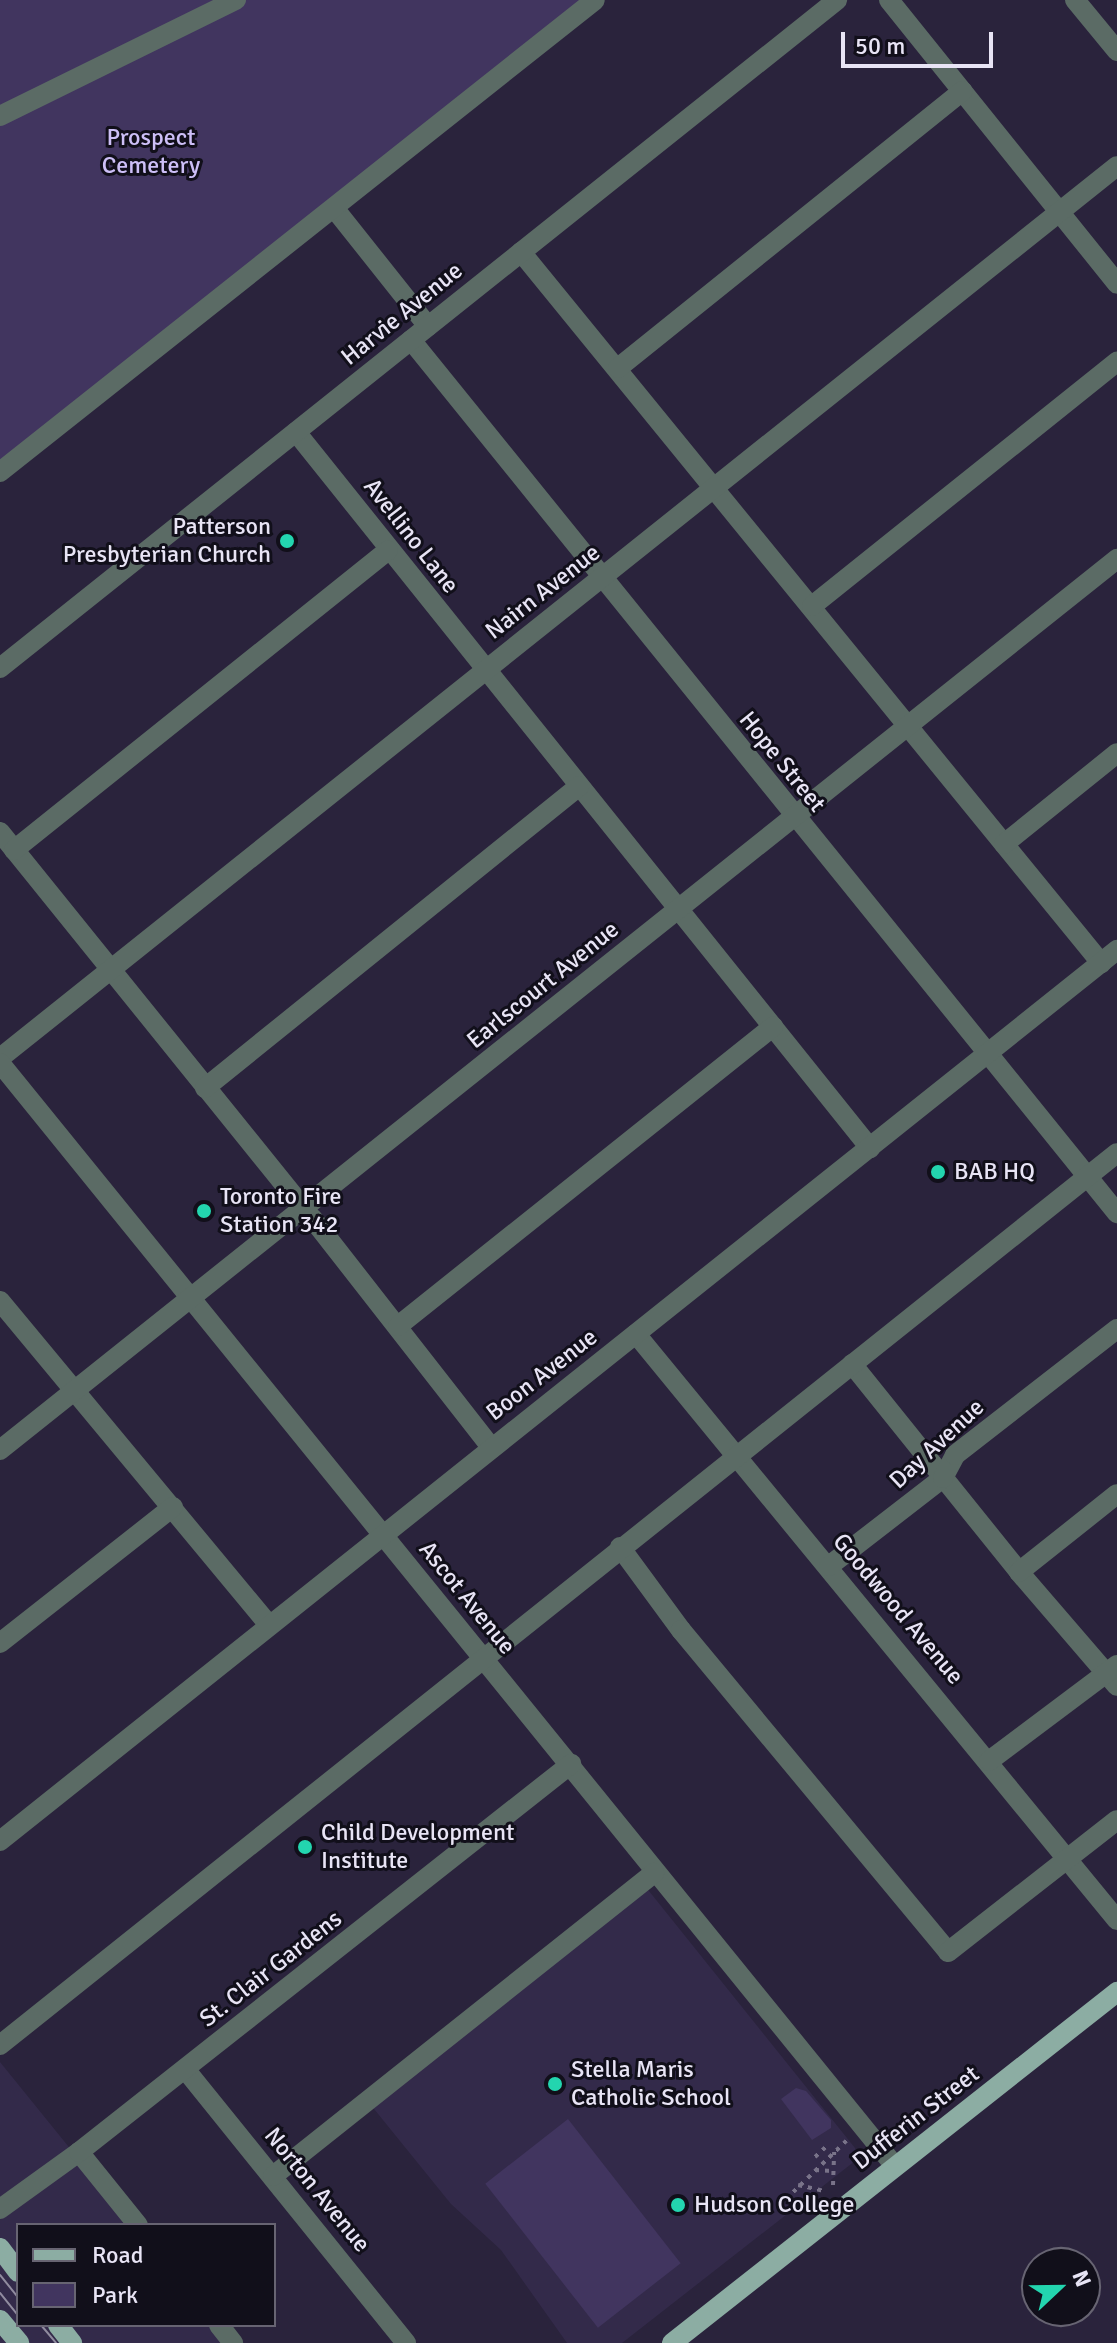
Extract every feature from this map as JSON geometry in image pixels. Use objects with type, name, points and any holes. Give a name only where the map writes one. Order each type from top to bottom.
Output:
[{"type":"main road","name":"Dufferin Street","points":[[672,2343],[1117,1992]]},
{"type":"main road","points":[[0,2248],[16,2269]]},
{"type":"main road","points":[[0,2320],[19,2343]]},
{"type":"main road","points":[[60,2327],[72,2343]]},
{"type":"street","points":[[0,116],[236,0]]},
{"type":"street","points":[[0,472],[595,0]]},
{"type":"street","name":"Harvie Avenue","points":[[0,668],[837,0]]},
{"type":"street","points":[[889,0],[1117,284]]},
{"type":"street","points":[[1075,0],[1117,51]]},
{"type":"street","points":[[618,368],[963,91]]},
{"type":"street","name":"Nairn Avenue","points":[[0,1060],[1117,166]]},
{"type":"street","points":[[334,208],[428,326]]},
{"type":"street","points":[[521,252],[1004,844],[1109,957]]},
{"type":"street","name":"Hope Street","points":[[411,340],[792,815],[1117,1213]]},
{"type":"street","points":[[812,606],[1117,362]]},
{"type":"street","name":"Avellino Lane","points":[[296,432],[870,1148]]},
{"type":"street","points":[[14,850],[388,550]]},
{"type":"street","name":"Earlscourt Avenue","points":[[0,1450],[792,815],[1117,559]]},
{"type":"street","points":[[1004,844],[1117,753]]},
{"type":"street","points":[[205,1088],[579,786]]},
{"type":"street","points":[[0,832],[398,1326],[492,1448]]},
{"type":"street","name":"Boon Avenue","points":[[0,1841],[1109,957]]},
{"type":"street","points":[[398,1326],[773,1027]]},
{"type":"street","name":"Ascot Avenue","points":[[0,1060],[571,1764],[654,1873],[894,2165]]},
{"type":"street","points":[[0,2045],[1117,1153]]},
{"type":"street","points":[[0,1301],[269,1625]]},
{"type":"street","name":"Day Avenue","points":[[829,1566],[943,1478],[955,1455],[1117,1329]]},
{"type":"street","name":"Goodwood Avenue","points":[[636,1334],[1117,1920]]},
{"type":"street","points":[[852,1364],[1019,1572],[1114,1674],[989,1761]]},
{"type":"street","points":[[1019,1572],[1117,1494]]},
{"type":"street","points":[[0,1643],[173,1507]]},
{"type":"street","points":[[620,1547],[691,1642],[948,1952],[1117,1820]]},
{"type":"street","name":"St. Clair Gardens","points":[[0,2209],[79,2152],[571,1764]]},
{"type":"street","points":[[273,2176],[654,1873]]},
{"type":"street","name":"Norton Avenue","points":[[185,2069],[406,2343]]},
{"type":"street","points":[[79,2152],[136,2223]]},
{"type":"street","points":[[221,2327],[233,2343]]},
{"type":"path","points":[[786,2199],[853,2134]]},
{"type":"path","points":[[815,2157],[828,2145]]},
{"type":"path","points":[[833,2185],[834,2152]]},
{"type":"path","points":[[815,2170],[833,2171]]},
{"type":"path","points":[[798,2185],[825,2191]]},
{"type":"shaded area","points":[[645,1886],[855,2148],[857,2155],[855,2161],[622,2343],[567,2343],[501,2250],[451,2204],[370,2104]]},
{"type":"shaded area","points":[[0,2062],[130,2223],[16,2223],[16,2327],[214,2327],[227,2343],[0,2343]]},
{"type":"green space","name":"Prospect Cemetery","points":[[0,0],[583,0],[0,464]]},
{"type":"green space","points":[[796,2088],[806,2091],[831,2120],[831,2128],[812,2140],[781,2099]]},
{"type":"green space","points":[[568,2119],[681,2263],[598,2328],[485,2184]]},
{"type":"tram line","points":[[0,2275],[16,2295]]},
{"type":"tram line","points":[[0,2293],[16,2313]]},
{"type":"tram line","points":[[43,2327],[56,2343]]},
{"type":"place","name":"Patterson Presbyterian Church","points":[[287,541]]},
{"type":"place","name":"BAB HQ","points":[[938,1172]]},
{"type":"place","name":"Toronto Fire Station 342","points":[[204,1211]]},
{"type":"place","name":"Child Development Institute","points":[[305,1847]]},
{"type":"place","name":"Stella Maris Catholic School","points":[[555,2084]]},
{"type":"place","name":"Hudson College","points":[[678,2205]]}]
